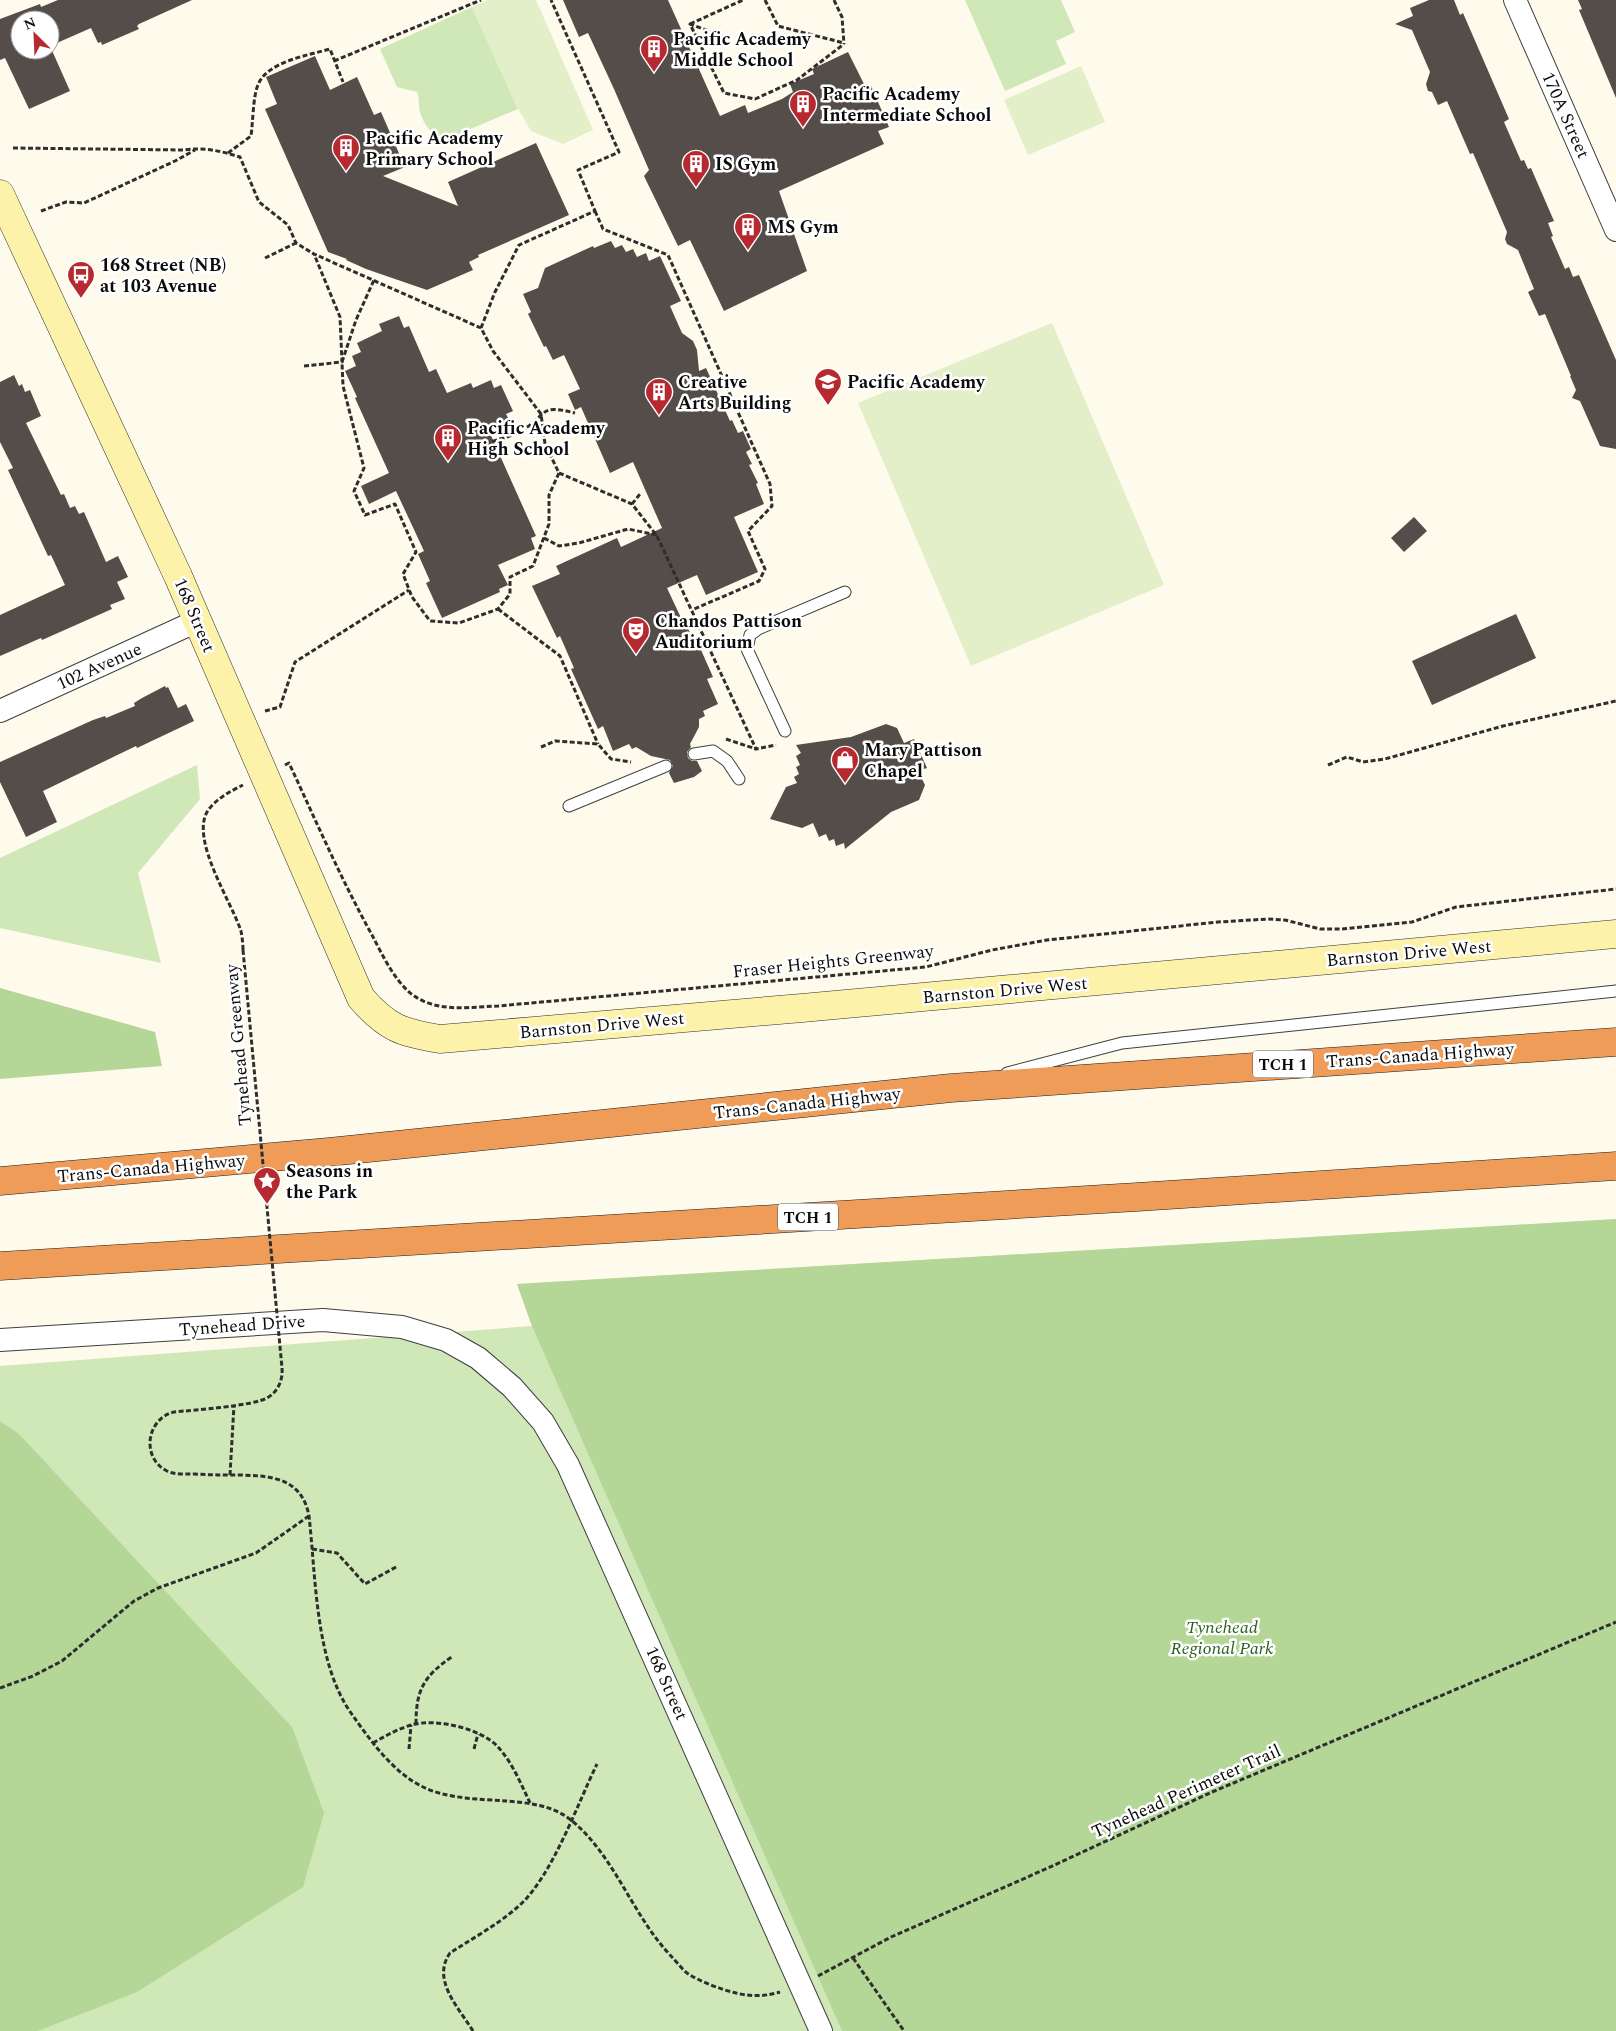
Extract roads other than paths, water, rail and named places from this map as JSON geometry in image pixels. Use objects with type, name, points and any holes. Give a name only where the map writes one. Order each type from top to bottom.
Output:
[{"type":"highway","name":"Trans-Canada Highway","points":[[0,1181],[329,1152],[951,1088],[1616,1042]]},
{"type":"highway","name":"TCH 1","points":[[0,1266],[1616,1166]]},
{"type":"street","name":"170A Street","points":[[1515,0],[1616,230]]},
{"type":"street","name":"168 Street","points":[[0,194],[6,224],[197,621],[361,998],[376,1015],[396,1029]]},
{"type":"street","name":"102 Avenue","points":[[0,711],[197,621]]},
{"type":"street","name":"Barnston Drive West","points":[[396,1029],[414,1035],[440,1039],[1616,934]]},
{"type":"street","name":"Tynehead Drive","points":[[0,1340],[324,1320],[402,1327],[446,1340],[478,1358]]},
{"type":"street","name":"168 Street","points":[[478,1358],[512,1387],[543,1422],[568,1465],[821,2031]]},
{"type":"lane","points":[[785,731],[747,649],[750,635],[758,629],[845,592]]},
{"type":"lane","points":[[694,754],[712,751],[727,762],[739,779]]},
{"type":"lane","points":[[569,806],[666,766]]},
{"type":"lane","points":[[951,1088],[1122,1043],[1616,991]]},
{"type":"place","name":"Pacific Academy Middle School","points":[[654,73]]},
{"type":"place","name":"Pacific Academy Intermediate School","points":[[803,128]]},
{"type":"place","name":"Pacific Academy Primary School","points":[[346,172]]},
{"type":"place","name":"IS Gym","points":[[696,188]]},
{"type":"place","name":"MS Gym","points":[[748,251]]},
{"type":"place","name":"168 Street (NB) at 103 Avenue","points":[[81,299]]},
{"type":"place","name":"Pacific Academy","points":[[828,406]]},
{"type":"place","name":"Creative Arts Building","points":[[659,416]]},
{"type":"place","name":"Pacific Academy High School","points":[[448,462]]},
{"type":"place","name":"Chandos Pattison Auditorium","points":[[636,655]]},
{"type":"place","name":"Mary Pattison Chapel","points":[[845,784]]},
{"type":"place","name":"Seasons in the Park","points":[[267,1205]]},
{"type":"park label","name":"Tynehead Regional Park","points":[[1222,1637]]}]
